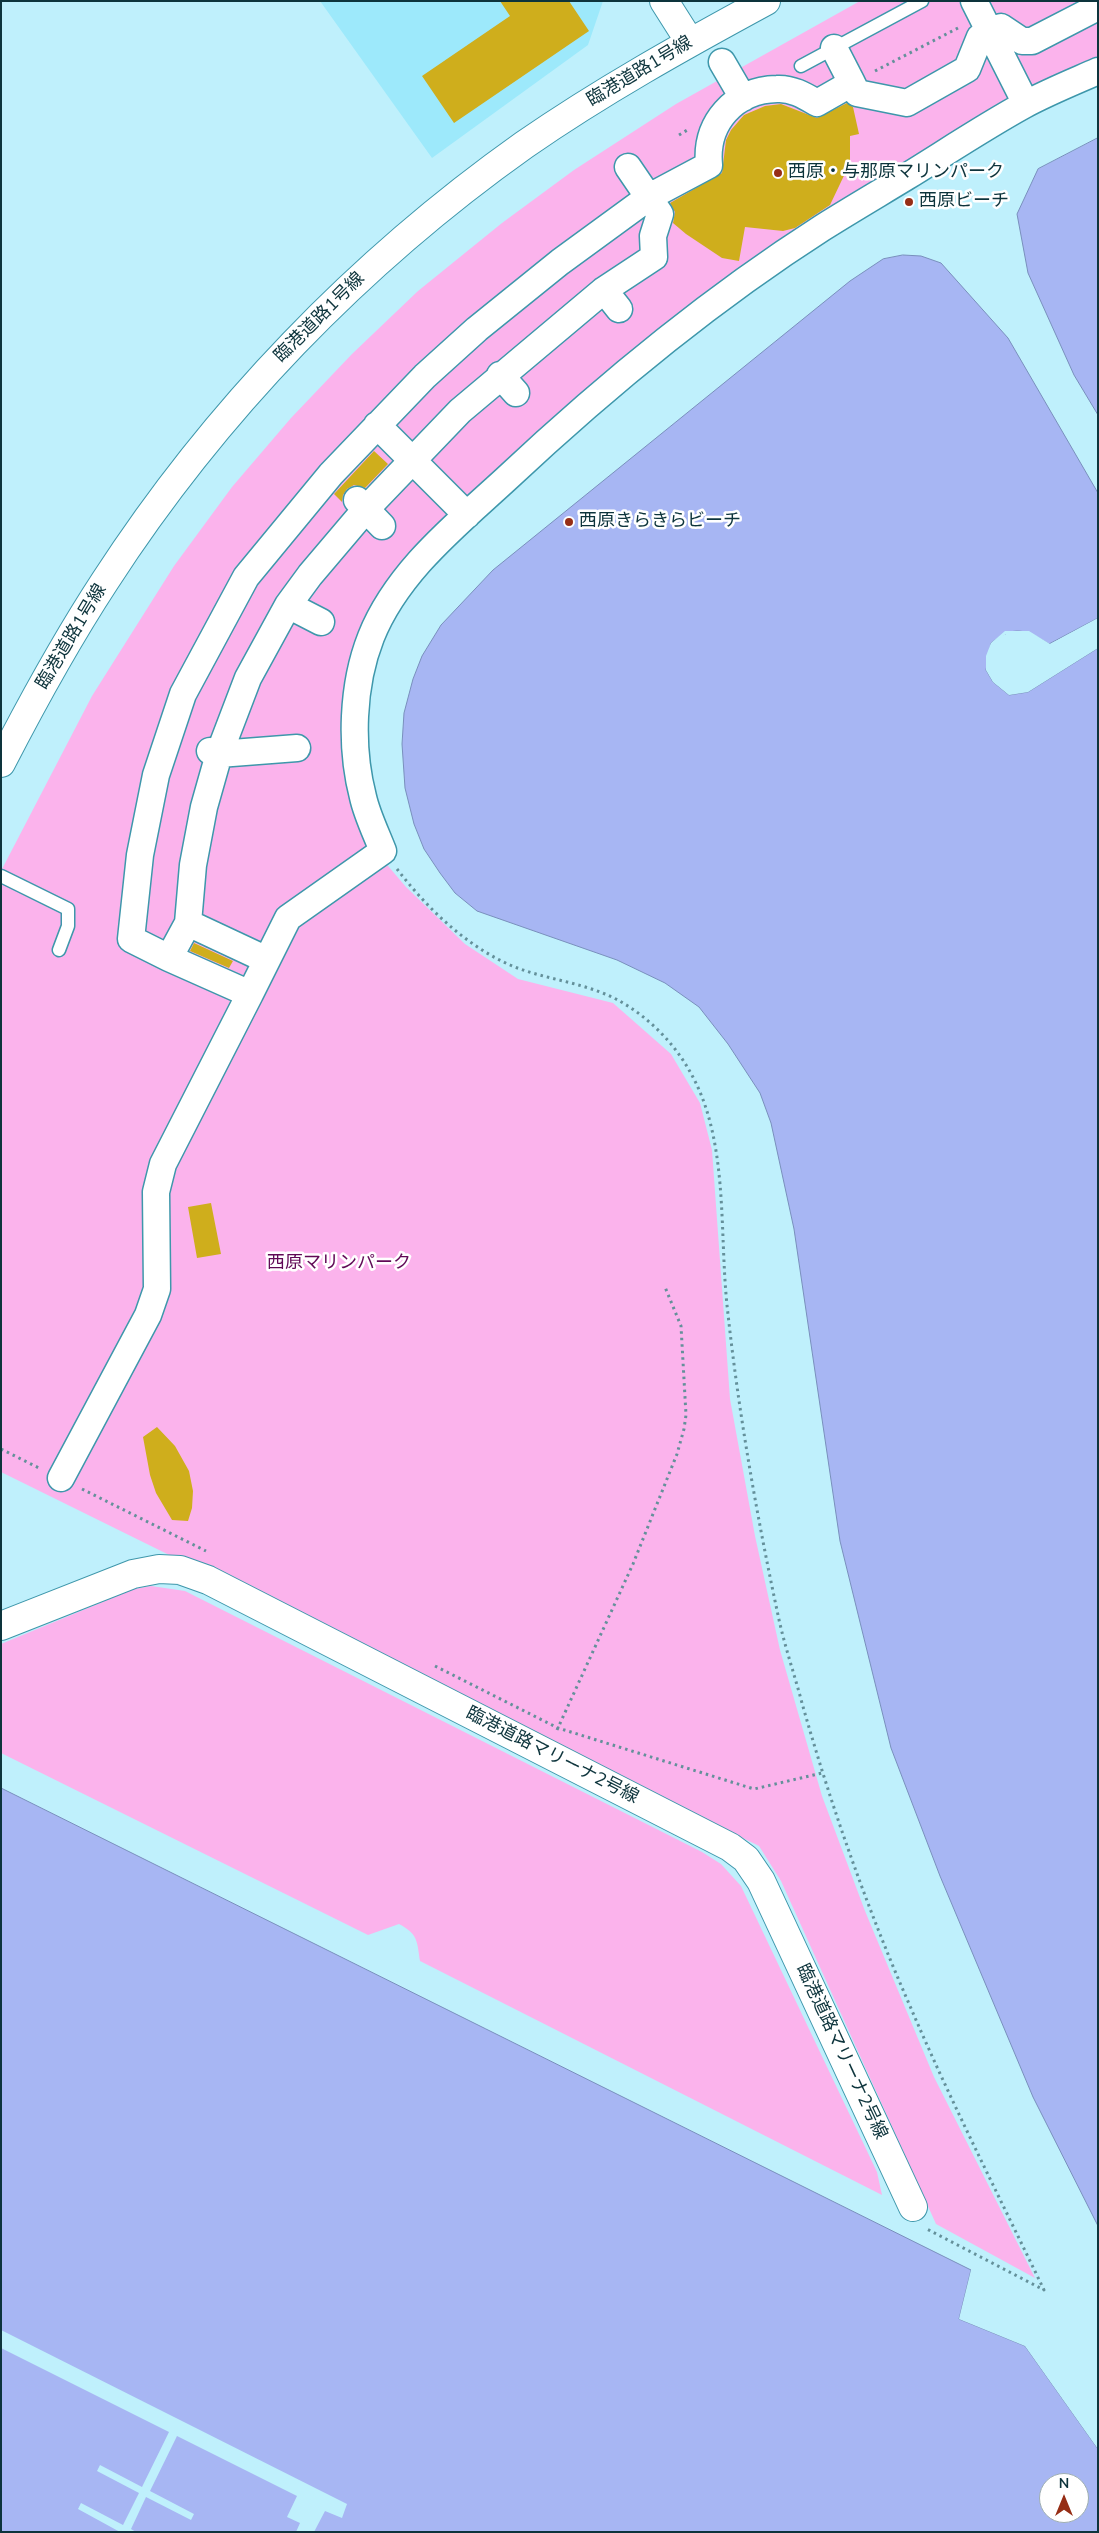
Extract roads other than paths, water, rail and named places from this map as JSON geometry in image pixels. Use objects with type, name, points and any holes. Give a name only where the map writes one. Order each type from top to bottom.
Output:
[{"type":"street","points":[[664,1],[690,42]]},
{"type":"street","name":"臨港道路1号線","points":[[1,763],[105,580],[187,466],[276,362],[378,261],[473,183],[580,107],[641,69],[766,1]]},
{"type":"street","points":[[982,16],[1022,41],[1032,41],[1098,7]]},
{"type":"street","points":[[834,48],[857,93],[907,103],[967,69],[980,37],[982,16]]},
{"type":"street","points":[[982,16],[1026,104]]},
{"type":"street","points":[[722,62],[743,98]]},
{"type":"street","points":[[61,1478],[148,1315],[157,1289],[156,1192],[163,1164],[288,918],[383,851],[363,799],[357,763],[355,720],[360,678],[370,639],[387,604],[410,574],[467,515],[606,390],[669,338],[821,229],[1026,104],[1098,71]]},
{"type":"street","points":[[250,994],[168,958],[131,939],[140,855],[156,775],[183,694],[246,577],[288,523],[376,425],[425,376],[491,317],[560,262],[649,197],[709,165],[708,149],[711,134],[718,120],[743,98],[778,89],[797,92],[817,103],[852,83]]},
{"type":"street","points":[[168,958],[188,923],[193,864],[214,752],[231,718],[257,650],[318,558],[368,512],[384,481],[411,459],[456,407],[508,384],[548,329],[612,299],[654,257],[653,236],[660,214],[628,167]]},
{"type":"street","points":[[376,425],[467,515]]},
{"type":"street","points":[[288,605],[321,622]]},
{"type":"street","points":[[214,752],[298,748]]},
{"type":"street","points":[[188,923],[267,960]]},
{"type":"street","name":"臨港道路マリーナ2号線","points":[[1,1626],[133,1574],[159,1569],[180,1570],[208,1580],[730,1847],[746,1859],[761,1881],[918,2217]]},
{"type":"lane","points":[[801,66],[922,1]]},
{"type":"lane","points":[[1,876],[68,909],[68,926],[60,950]]},
{"type":"place","name":"西原・与那原マリンパーク","points":[[778,173]]},
{"type":"place","name":"西原ビーチ","points":[[909,202]]},
{"type":"place","name":"西原きらきらビーチ","points":[[569,522]]},
{"type":"park label","name":"西原マリンパーク","points":[[339,1264]]}]
